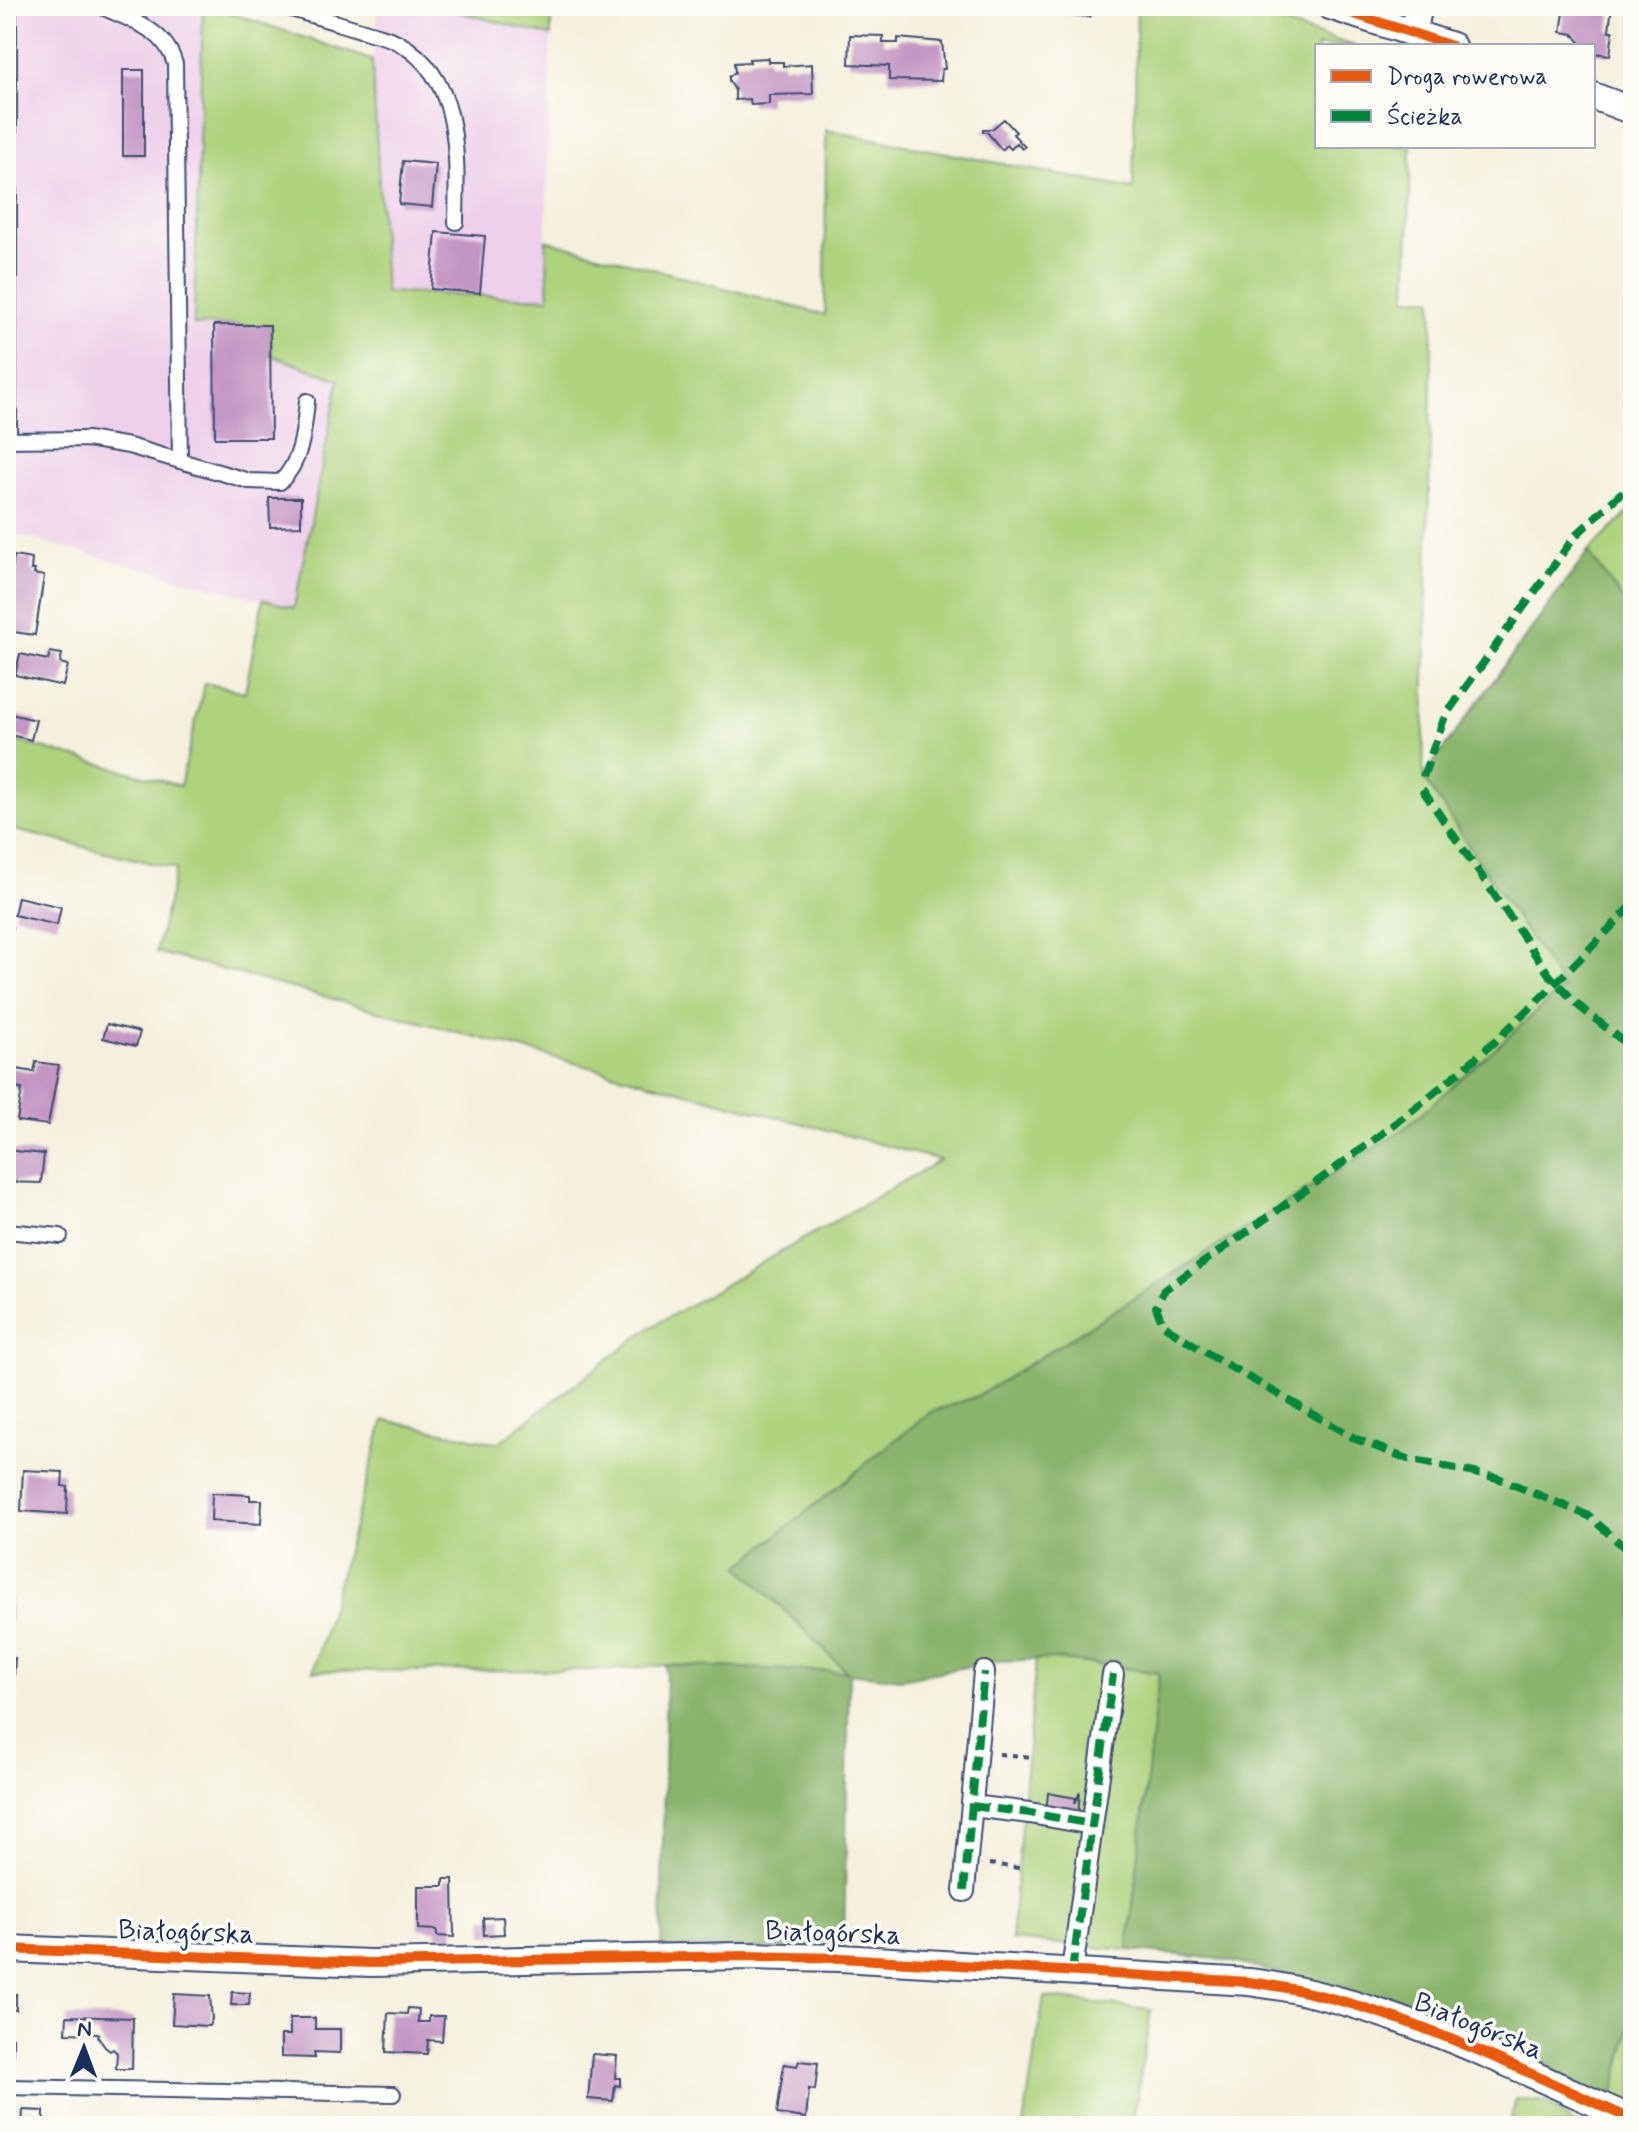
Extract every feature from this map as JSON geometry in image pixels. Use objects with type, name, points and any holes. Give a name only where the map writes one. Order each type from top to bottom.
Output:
[{"type":"street","points":[[1330,6],[1446,44]]},
{"type":"street","points":[[1413,33],[1419,6]]},
{"type":"street","points":[[1595,97],[1633,111]]},
{"type":"street","points":[[964,1891],[984,1672]]},
{"type":"street","points":[[1072,1971],[1113,1674]]},
{"type":"street","points":[[972,1806],[1092,1824]]},
{"type":"street","name":"Białogórska","points":[[6,1949],[370,1963],[757,1956],[891,1960],[1249,1982],[1315,1994],[1477,2049],[1633,2120]]},
{"type":"lane","points":[[9,6],[7,440],[87,439],[129,446],[249,481],[280,482],[292,470],[304,435],[307,401]]},
{"type":"lane","points":[[100,6],[159,35],[170,47],[175,64],[180,461]]},
{"type":"lane","points":[[281,6],[398,42],[422,59],[440,86],[451,115],[457,164],[456,222]]},
{"type":"lane","points":[[6,1231],[60,1236]]},
{"type":"lane","points":[[6,2087],[393,2094]]},
{"type":"path","points":[[977,1751],[1033,1757]]},
{"type":"path","points":[[967,1862],[1019,1868]]},
{"type":"shaded area","points":[[6,6],[203,6],[195,325],[270,325],[271,355],[339,380],[294,609],[6,532]]},
{"type":"shaded area","points":[[379,6],[436,6],[551,36],[546,240],[549,298],[385,292],[372,60]]},
{"type":"green space","points":[[203,6],[372,60],[385,292],[549,298],[546,240],[825,315],[826,130],[1133,189],[1137,6],[1226,6],[1349,44],[1315,44],[1315,148],[1411,148],[1407,298],[1433,298],[1423,777],[1564,988],[1403,1130],[978,1396],[929,1413],[740,1566],[848,1673],[666,1665],[607,1670],[313,1671],[384,1420],[498,1443],[648,1329],[940,1160],[156,952],[176,869],[6,828],[6,738],[180,786],[205,683],[245,692],[263,599],[294,608],[339,380],[271,355],[270,325],[194,325]]},
{"type":"green space","points":[[436,6],[551,6],[551,36]]},
{"type":"green space","points":[[1633,508],[1633,614],[1588,552]]},
{"type":"green space","points":[[1588,552],[1633,614],[1633,2017],[1612,2099],[1348,1990],[1220,1959],[1128,1950],[1159,1673],[1056,1659],[997,1661],[901,1679],[849,1673],[844,1948],[661,1948],[666,1665],[847,1672],[739,1566],[929,1413],[978,1396],[1403,1130],[1563,988],[1423,777]]},
{"type":"green space","points":[[1036,1659],[1159,1673],[1128,1950],[1011,1940]]},
{"type":"green space","points":[[1044,1997],[1151,2010],[1132,2126],[1023,2126]]},
{"type":"green space","points":[[1633,2017],[1633,2109],[1612,2099]]},
{"type":"green space","points":[[1516,2099],[1547,2102],[1577,2126],[1509,2126]]},
{"type":"building","points":[[1054,6],[1091,6],[1090,17],[1054,13]]},
{"type":"building","points":[[1453,6],[1480,6],[1479,12]]},
{"type":"building","points":[[1565,6],[1612,6],[1610,55],[1595,53],[1595,44],[1581,44],[1573,34],[1561,32]]},
{"type":"building","points":[[850,35],[883,36],[883,43],[898,43],[898,38],[942,42],[945,69],[942,69],[941,81],[889,80],[889,66],[849,64]]},
{"type":"building","points":[[768,58],[768,62],[783,62],[783,66],[812,64],[813,94],[769,95],[769,104],[751,105],[750,99],[735,100],[735,90],[729,81],[735,72],[734,63]]},
{"type":"building","points":[[123,70],[144,70],[144,156],[123,156]]},
{"type":"building","points":[[1004,119],[1025,147],[1022,149],[1017,143],[1011,149],[1007,145],[1002,150],[987,132],[983,132],[983,129],[992,129]]},
{"type":"building","points":[[403,161],[436,164],[432,207],[399,204]]},
{"type":"building","points":[[436,232],[485,236],[480,293],[431,289]]},
{"type":"building","points":[[214,325],[270,325],[271,438],[215,438]]},
{"type":"building","points":[[269,498],[301,498],[301,526],[270,527]]},
{"type":"building","points":[[14,556],[32,559],[31,570],[44,576],[35,635],[6,631],[6,606]]},
{"type":"building","points":[[50,652],[62,654],[60,663],[68,665],[63,686],[15,675],[20,654],[48,660]]},
{"type":"building","points":[[6,713],[36,720],[31,740],[6,734]]},
{"type":"building","points":[[6,847],[15,850],[7,882],[6,882]]},
{"type":"building","points":[[18,897],[61,907],[57,925],[14,915]]},
{"type":"building","points":[[6,925],[12,927],[7,946],[6,946]]},
{"type":"building","points":[[107,1024],[140,1032],[136,1046],[103,1038]]},
{"type":"building","points":[[36,1062],[59,1065],[48,1125],[17,1121],[22,1089],[6,1087],[6,1067],[34,1072]]},
{"type":"building","points":[[6,1150],[44,1154],[41,1183],[6,1182]]},
{"type":"building","points":[[23,1470],[63,1472],[62,1486],[68,1487],[67,1514],[21,1511]]},
{"type":"building","points":[[212,1493],[250,1495],[250,1500],[262,1500],[261,1524],[211,1521]]},
{"type":"building","points":[[6,1597],[11,1597],[11,1623],[6,1623]]},
{"type":"building","points":[[6,1658],[15,1658],[13,1698],[6,1698]]},
{"type":"building","points":[[1080,1792],[1078,1816],[1046,1812],[1048,1793],[1076,1798],[1075,1803]]},
{"type":"building","points":[[444,1879],[453,1879],[454,1937],[437,1936],[437,1930],[418,1929],[418,1886],[444,1886]]},
{"type":"building","points":[[503,1917],[504,1934],[484,1935],[483,1918]]},
{"type":"building","points":[[232,1992],[250,1993],[249,2005],[231,2005]]},
{"type":"building","points":[[6,1994],[16,1994],[16,2010],[6,2009]]},
{"type":"building","points":[[174,1994],[210,1996],[212,2019],[209,2026],[172,2024]]},
{"type":"building","points":[[408,2008],[419,2009],[418,2022],[429,2022],[429,2016],[444,2016],[442,2041],[428,2040],[427,2054],[386,2052],[388,2013],[407,2014]]},
{"type":"building","points":[[67,2016],[133,2018],[132,2069],[116,2069],[117,2053],[105,2047],[99,2034],[66,2033]]},
{"type":"building","points":[[290,2018],[315,2018],[315,2029],[340,2029],[340,2053],[314,2052],[315,2058],[281,2057],[281,2035],[290,2035]]},
{"type":"building","points":[[6,2037],[13,2037],[13,2065],[6,2065]]},
{"type":"building","points":[[592,2054],[617,2056],[615,2078],[620,2078],[620,2086],[615,2085],[613,2101],[588,2099]]},
{"type":"building","points":[[799,2061],[818,2063],[815,2090],[809,2089],[806,2118],[777,2114],[784,2064],[797,2066]]},
{"type":"building","points":[[23,2110],[44,2111],[44,2126],[22,2126]]},
{"type":"building","points":[[448,2121],[448,2126],[426,2126],[426,2122]]},
{"type":"marked path","points":[[1423,777],[1445,716],[1575,536],[1633,482]]},
{"type":"marked path","points":[[1422,789],[1550,976],[1579,1006],[1633,1049]]},
{"type":"marked path","points":[[1633,905],[1526,1012],[1458,1073],[1350,1157],[1164,1290],[1156,1307],[1163,1325],[1356,1439],[1408,1459],[1498,1478],[1589,1516],[1633,1555]]},
{"type":"marked path","points":[[964,1891],[984,1672]]},
{"type":"marked path","points":[[1072,1971],[1113,1674]]},
{"type":"marked path","points":[[972,1806],[1092,1824]]},
{"type":"cycle path","points":[[1330,6],[1446,44]]},
{"type":"cycle path","points":[[6,1949],[370,1963],[744,1956],[841,1958],[1249,1982],[1298,1990],[1397,2018],[1633,2120]]}]
